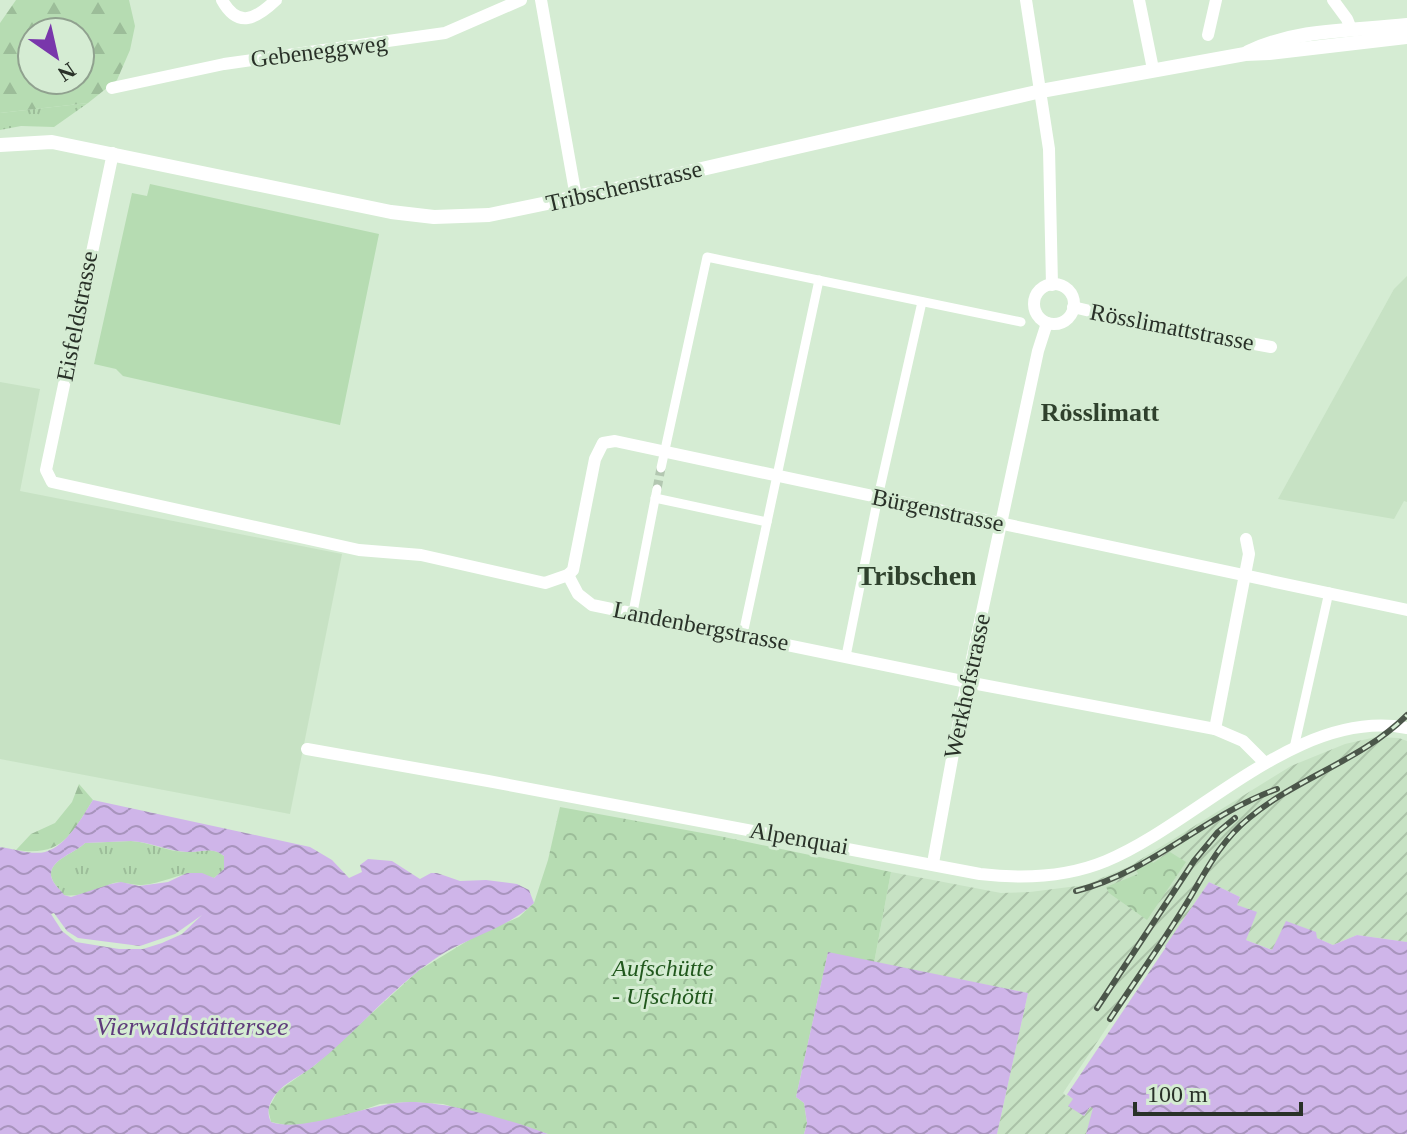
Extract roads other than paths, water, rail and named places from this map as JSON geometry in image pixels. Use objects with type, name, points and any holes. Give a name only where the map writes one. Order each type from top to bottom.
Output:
[{"type":"street","points":[[222,0],[228,11],[238,18],[249,19],[262,13],[276,0]]},
{"type":"street","name":"Gebeneggweg","points":[[112,88],[224,64],[445,33],[521,0]]},
{"type":"street","points":[[541,0],[576,197]]},
{"type":"street","name":"Werkhofstrasse","points":[[933,863],[1000,524],[1047,323],[1036,314],[1034,300],[1040,289],[1052,285],[1049,149],[1026,0]]},
{"type":"street","points":[[1139,0],[1153,69]]},
{"type":"street","points":[[1208,35],[1216,0]]},
{"type":"street","points":[[1333,0],[1351,29]]},
{"type":"street","name":"Tribschenstrasse","points":[[1245,54],[1281,40],[1321,31],[1407,25]]},
{"type":"street","name":"Tribschenstrasse","points":[[0,145],[52,142],[381,210],[434,217],[476,216],[576,197],[1041,91],[1153,69],[1245,54],[1407,37]]},
{"type":"street","name":"Eisfeldstrasse","points":[[113,153],[46,470],[49,480],[359,550],[421,555],[545,583],[568,575]]},
{"type":"street","points":[[661,468],[707,257],[1021,322]]},
{"type":"street","points":[[743,634],[819,280]]},
{"type":"street","points":[[1047,323],[1063,322],[1073,307],[1068,290],[1052,285]]},
{"type":"street","points":[[846,656],[922,302]]},
{"type":"street","name":"Rösslimattstrasse","points":[[1073,307],[1271,347]]},
{"type":"street","name":"Bürgenstrasse","points":[[568,575],[573,570],[595,459],[603,443],[615,441],[1407,610]]},
{"type":"street","points":[[633,612],[656,494],[767,522]]},
{"type":"street","points":[[1215,729],[1249,554],[1246,539]]},
{"type":"street","name":"Landenbergstrasse","points":[[568,575],[578,594],[592,605],[1215,729],[1243,741],[1265,763]]},
{"type":"street","points":[[1294,748],[1329,592]]},
{"type":"street","name":"Alpenquai","points":[[307,749],[1013,878],[1048,876],[1090,867],[1144,841],[1265,763],[1294,748],[1360,727],[1380,724],[1407,728]]},
{"type":"water","name":"Vierwaldstättersee","points":[[93,800],[310,847],[332,860],[349,878],[362,872],[360,865],[368,859],[392,861],[420,879],[437,873],[460,881],[517,884],[529,890],[534,903],[524,912],[451,949],[422,968],[331,1052],[280,1090],[270,1104],[269,1115],[271,1122],[301,1124],[394,1103],[426,1103],[480,1113],[548,1134],[0,1134],[0,847],[34,853],[53,849],[67,837]],"holes":[[[138,842],[180,851],[215,851],[224,856],[224,869],[214,878],[202,873],[187,873],[168,882],[139,886],[121,882],[71,897],[64,895],[53,881],[51,873],[57,862],[85,843]]]},
{"type":"water","points":[[1209,882],[1240,897],[1237,905],[1257,912],[1246,940],[1272,950],[1286,921],[1316,932],[1317,938],[1333,945],[1357,935],[1407,942],[1407,1134],[1086,1134],[1093,1108],[1090,1107],[1084,1116],[1068,1106],[1073,1099],[1065,1093]]},
{"type":"water","points":[[828,952],[1028,993],[997,1134],[804,1134],[807,1123],[804,1103],[796,1097]]},
{"type":"tunnel","points":[[657,489],[661,468]]},
{"type":"railway","points":[[1110,1019],[1172,927],[1216,854],[1239,826],[1288,791],[1370,745],[1407,715]]},
{"type":"railway","points":[[1076,891],[1129,871],[1226,813],[1277,789]]},
{"type":"railway","points":[[1097,1008],[1194,861],[1218,832],[1235,818]]},
{"type":"district","name":"Rösslimatt","points":[[1100,412]]},
{"type":"district","name":"Tribschen","points":[[917,575]]},
{"type":"park label","name":"Aufschütte - Ufschötti","points":[[663,982]]}]
